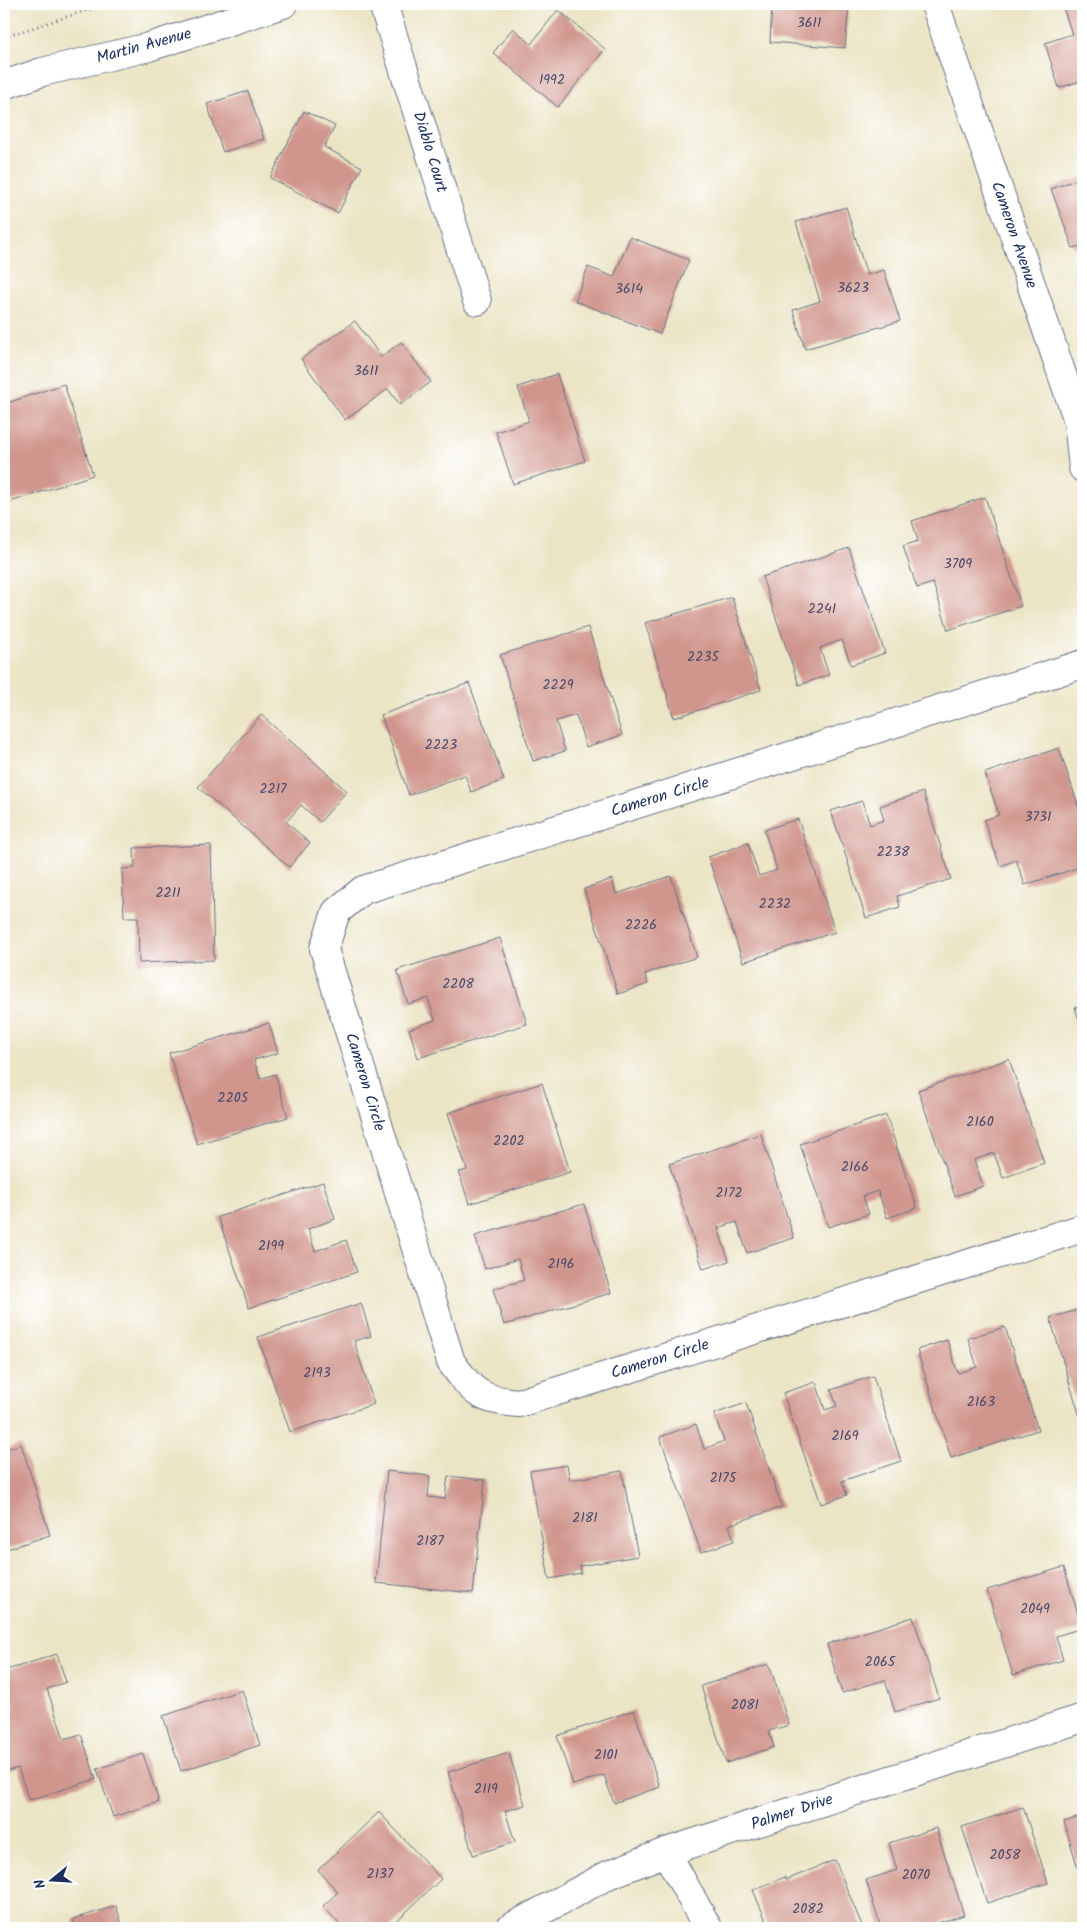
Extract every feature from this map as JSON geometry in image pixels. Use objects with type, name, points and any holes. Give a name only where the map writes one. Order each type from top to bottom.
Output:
[{"type":"street","name":"Martin Avenue","points":[[4,85],[42,72],[149,47],[283,4]]},
{"type":"street","name":"Diablo Court","points":[[383,4],[477,301]]},
{"type":"street","name":"Cameron Avenue","points":[[935,4],[1080,419],[1083,468]]},
{"type":"street","name":"Cameron Circle","points":[[1083,664],[363,890],[336,912],[324,949],[451,1362],[472,1390],[495,1401],[519,1402],[1083,1228]]},
{"type":"street","name":"Palmer Drive","points":[[510,1928],[608,1875],[666,1852],[1083,1718]]},
{"type":"street","points":[[666,1852],[708,1928]]},
{"type":"path","points":[[4,37],[106,4]]},
{"type":"building","points":[[772,4],[849,4],[845,48],[770,42]]},
{"type":"building","points":[[1062,4],[1083,4],[1083,80],[1059,88],[1045,43],[1072,34]]},
{"type":"building","points":[[558,10],[605,49],[558,107],[493,53],[513,28],[531,44]]},
{"type":"building","points":[[248,91],[264,139],[223,152],[207,104]]},
{"type":"building","points":[[304,111],[335,126],[324,147],[362,167],[338,213],[270,178]]},
{"type":"building","points":[[1083,177],[1083,245],[1073,248],[1051,189]]},
{"type":"building","points":[[846,207],[867,275],[884,270],[900,321],[805,349],[793,310],[820,301],[796,222]]},
{"type":"building","points":[[630,237],[689,260],[660,334],[575,301],[588,267],[614,277]]},
{"type":"building","points":[[355,321],[381,357],[401,342],[431,382],[400,405],[388,389],[345,420],[301,359]]},
{"type":"building","points":[[557,374],[585,461],[513,484],[496,432],[529,421],[518,387]]},
{"type":"building","points":[[64,384],[93,475],[4,504],[4,404]]},
{"type":"building","points":[[985,497],[1021,606],[948,630],[933,583],[917,588],[903,546],[918,541],[912,521]]},
{"type":"building","points":[[849,548],[885,653],[851,665],[842,640],[820,648],[829,675],[799,685],[762,577]]},
{"type":"building","points":[[732,597],[761,690],[674,718],[645,623]]},
{"type":"building","points":[[588,627],[622,735],[586,747],[576,715],[556,721],[565,751],[533,761],[500,655]]},
{"type":"building","points":[[469,683],[504,780],[471,792],[465,775],[409,795],[381,715]]},
{"type":"building","points":[[261,715],[347,791],[320,822],[301,805],[286,822],[310,843],[289,867],[198,787]]},
{"type":"building","points":[[1059,748],[1083,820],[1083,866],[1025,885],[1016,860],[1000,866],[984,820],[999,815],[985,773]]},
{"type":"building","points":[[923,792],[951,879],[897,896],[900,907],[866,918],[831,811],[862,801],[870,825],[884,820],[880,806]]},
{"type":"building","points":[[798,819],[835,932],[743,962],[708,857],[748,843],[759,876],[777,870],[764,830]]},
{"type":"building","points":[[211,845],[214,960],[139,963],[138,917],[124,917],[122,869],[135,868],[134,848]]},
{"type":"building","points":[[671,876],[697,957],[645,974],[648,984],[618,994],[584,889],[612,879],[616,894]]},
{"type":"building","points":[[500,938],[527,1024],[418,1058],[409,1029],[435,1020],[428,998],[408,1004],[397,970]]},
{"type":"building","points":[[1083,1005],[1083,1033],[1075,1007]]},
{"type":"building","points":[[269,1023],[278,1053],[254,1060],[260,1079],[275,1074],[288,1117],[197,1144],[169,1053]]},
{"type":"building","points":[[1009,1059],[1044,1163],[1003,1178],[994,1153],[974,1160],[983,1186],[955,1196],[918,1090]]},
{"type":"building","points":[[542,1083],[570,1172],[469,1204],[459,1172],[467,1170],[448,1113]]},
{"type":"building","points":[[886,1115],[917,1208],[887,1218],[878,1191],[863,1196],[869,1214],[828,1227],[800,1144]]},
{"type":"building","points":[[761,1134],[794,1238],[747,1253],[737,1222],[718,1228],[729,1261],[703,1269],[669,1164]]},
{"type":"building","points":[[323,1182],[335,1219],[308,1229],[315,1251],[346,1240],[357,1272],[249,1308],[218,1217]]},
{"type":"building","points":[[584,1204],[611,1293],[504,1325],[493,1289],[524,1280],[518,1259],[485,1269],[475,1236]]},
{"type":"building","points":[[361,1303],[371,1336],[354,1341],[374,1404],[290,1432],[258,1337]]},
{"type":"building","points":[[1081,1309],[1083,1316],[1083,1427],[1050,1318]]},
{"type":"building","points":[[1005,1327],[1038,1430],[951,1458],[917,1350],[947,1340],[958,1373],[977,1367],[968,1338]]},
{"type":"building","points":[[873,1376],[901,1461],[842,1481],[847,1495],[821,1504],[783,1393],[816,1382],[825,1410],[837,1406],[831,1390]]},
{"type":"building","points":[[746,1403],[782,1507],[729,1525],[734,1541],[701,1552],[660,1437],[696,1424],[704,1449],[724,1441],[714,1414]]},
{"type":"building","points":[[21,1444],[50,1535],[4,1550],[4,1450]]},
{"type":"building","points":[[567,1465],[570,1480],[622,1471],[638,1556],[580,1566],[581,1573],[549,1579],[530,1471]]},
{"type":"building","points":[[387,1471],[430,1476],[428,1497],[445,1499],[448,1476],[485,1480],[473,1593],[376,1583]]},
{"type":"building","points":[[1064,1567],[1082,1628],[1056,1636],[1063,1660],[1013,1675],[987,1590]]},
{"type":"building","points":[[913,1617],[939,1698],[895,1712],[885,1680],[842,1693],[827,1644]]},
{"type":"building","points":[[57,1654],[66,1682],[47,1689],[64,1739],[81,1734],[96,1779],[29,1800],[18,1768],[4,1772],[4,1671]]},
{"type":"building","points":[[769,1664],[789,1725],[769,1731],[774,1747],[726,1763],[701,1686]]},
{"type":"building","points":[[242,1690],[260,1745],[181,1771],[163,1716]]},
{"type":"building","points":[[634,1710],[660,1787],[614,1803],[604,1775],[573,1785],[557,1736]]},
{"type":"building","points":[[509,1753],[525,1805],[505,1811],[515,1842],[473,1855],[448,1772]]},
{"type":"building","points":[[143,1754],[159,1802],[113,1817],[97,1769]]},
{"type":"building","points":[[1023,1807],[1048,1883],[987,1903],[962,1827]]},
{"type":"building","points":[[379,1812],[441,1879],[389,1928],[343,1928],[323,1906],[338,1892],[318,1870]]},
{"type":"building","points":[[1083,1816],[1083,1874],[1080,1875],[1064,1822]]},
{"type":"building","points":[[936,1828],[964,1915],[921,1928],[881,1928],[866,1880],[897,1870],[889,1843]]},
{"type":"building","points":[[835,1860],[863,1928],[769,1928],[753,1890],[785,1877],[786,1880]]},
{"type":"building","points":[[116,1906],[123,1928],[75,1928],[73,1919]]}]
